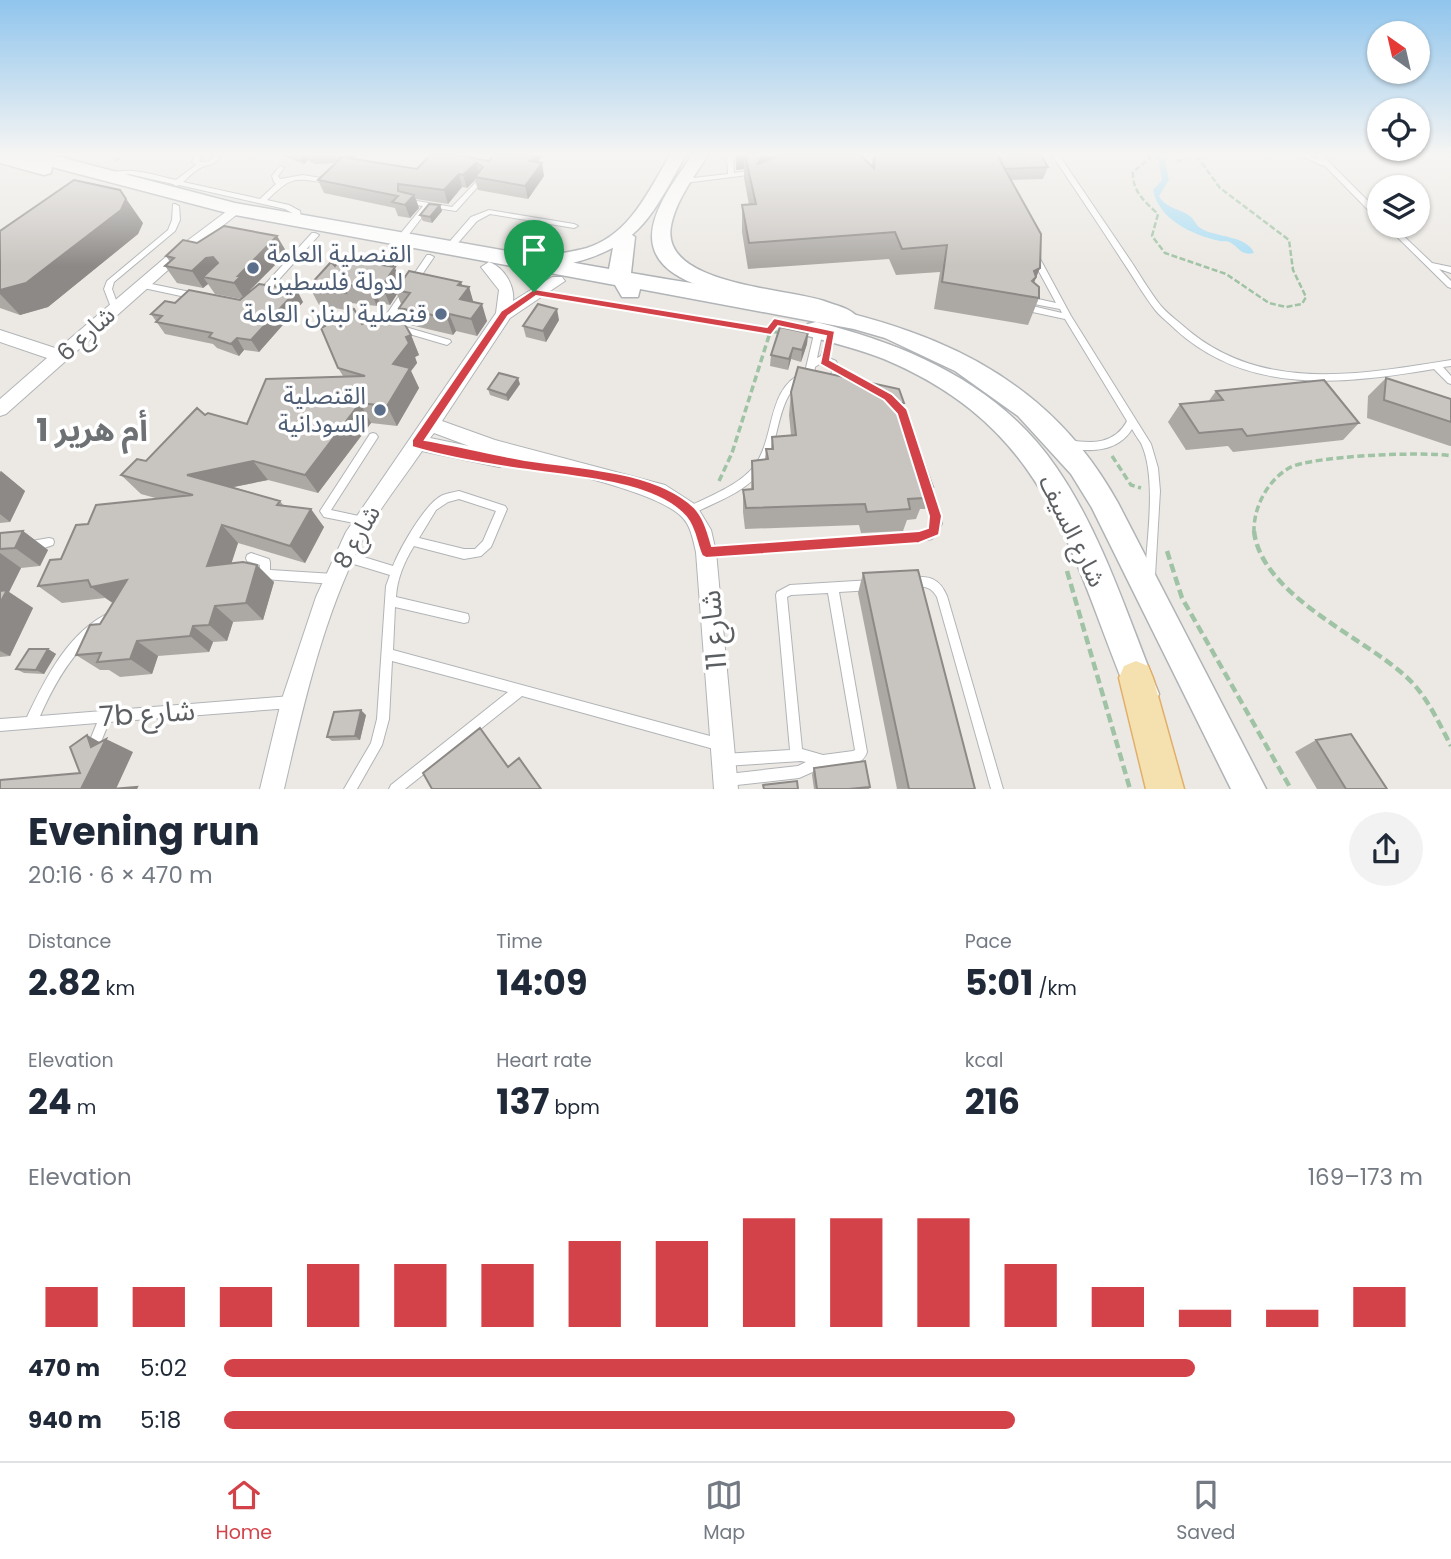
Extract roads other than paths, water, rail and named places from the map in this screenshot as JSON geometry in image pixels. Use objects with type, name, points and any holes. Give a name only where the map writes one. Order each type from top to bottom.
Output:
[{"type":"main road","points":[[124,192],[175,206],[225,213]]},
{"type":"main road","name":"شارع السيف","points":[[156,192],[225,213],[306,229],[439,253],[539,263],[772,326],[878,347],[941,377],[983,405],[1032,452],[1067,508],[1182,789]]},
{"type":"main road","name":"شارع السيف","points":[[306,229],[400,240],[489,268],[557,281],[628,288],[855,321],[917,340],[975,369],[1027,409],[1060,442],[1101,499],[1249,789]]},
{"type":"main road","points":[[625,237],[619,262],[628,288]]},
{"type":"main road","points":[[1136,678],[1165,789]]},
{"type":"main road","points":[[1227,744],[1256,789]]},
{"type":"street","name":"شارع السيف","points":[[539,263],[593,253],[625,237],[636,226],[656,192]]},
{"type":"street","name":"شارع السيف","points":[[679,192],[668,213],[661,238],[667,255],[681,270],[714,283],[804,301],[855,321]]},
{"type":"street","name":"شارع 6","points":[[0,410],[225,213]]},
{"type":"street","points":[[489,268],[507,289],[504,314]]},
{"type":"street","name":"شارع 8","points":[[272,789],[293,702],[344,556],[504,314],[534,292],[557,281]]},
{"type":"street","points":[[0,336],[60,356]]},
{"type":"street","points":[[430,424],[494,447],[658,491],[682,505]]},
{"type":"street","points":[[417,443],[528,465],[578,470]]},
{"type":"street","name":"شارع 11","points":[[682,505],[701,530],[706,552],[724,769]]},
{"type":"lane","points":[[216,192],[293,209],[306,229],[253,303]]},
{"type":"lane","points":[[262,201],[272,192]]},
{"type":"lane","points":[[407,201],[457,208],[471,192]]},
{"type":"lane","points":[[1080,192],[1159,309],[1176,328],[1200,346],[1230,362],[1287,378],[1333,378],[1451,363]]},
{"type":"lane","points":[[1354,192],[1367,204]]},
{"type":"lane","points":[[400,240],[428,205]]},
{"type":"lane","points":[[115,308],[108,289],[111,281],[171,231],[176,220],[175,206]]},
{"type":"lane","points":[[447,342],[392,326],[386,321],[439,253],[474,219],[489,212],[574,226]]},
{"type":"lane","points":[[1402,238],[1451,285]]},
{"type":"lane","points":[[1031,249],[1068,317],[1141,432],[1150,456],[1155,491],[1148,594]]},
{"type":"lane","points":[[1430,264],[1451,270]]},
{"type":"lane","points":[[142,285],[201,298],[208,292]]},
{"type":"lane","points":[[1063,307],[1029,304],[1068,317]]},
{"type":"lane","points":[[823,335],[824,361]]},
{"type":"lane","points":[[823,335],[809,370],[809,379],[822,385],[835,382],[838,372]]},
{"type":"lane","points":[[682,505],[738,485],[760,466],[788,386],[794,379],[824,361]]},
{"type":"lane","points":[[824,361],[838,372],[878,392]]},
{"type":"lane","points":[[1436,366],[1451,381]]},
{"type":"lane","points":[[706,552],[919,537],[934,531],[935,516],[905,419],[899,407],[888,397]]},
{"type":"lane","points":[[1060,442],[1106,445],[1119,440],[1132,421]]},
{"type":"lane","points":[[364,522],[325,511],[373,437]]},
{"type":"lane","points":[[350,789],[376,745],[383,719],[390,601],[396,572],[411,541],[433,507],[445,498],[459,495],[502,509],[487,544],[477,553],[464,554],[411,541]]},
{"type":"lane","points":[[12,546],[49,542]]},
{"type":"lane","points":[[344,556],[396,572]]},
{"type":"lane","points":[[251,558],[265,562],[263,572],[266,575],[334,579]]},
{"type":"lane","points":[[797,755],[780,598],[790,590],[928,582],[939,590],[997,789]]},
{"type":"lane","points":[[388,654],[519,691],[724,769],[799,772],[823,761],[856,757],[862,750],[833,587]]},
{"type":"lane","points":[[390,601],[464,618]]},
{"type":"lane","points":[[31,722],[63,660],[93,627],[114,615]]},
{"type":"lane","points":[[395,789],[519,691]]},
{"type":"lane","name":"7b شارع","points":[[0,725],[293,702]]},
{"type":"lane","points":[[86,765],[106,716]]},
{"type":"lane","points":[[724,769],[797,755],[823,761]]},
{"type":"water","points":[[1153,192],[1162,192],[1159,196],[1162,200],[1191,217],[1200,228],[1239,240],[1251,247],[1254,253],[1246,253],[1229,242],[1189,230],[1170,218],[1156,201]]},
{"type":"place","name":"القنصلية العامة لدولة فلسطين","points":[[253,268]]},
{"type":"place","name":"قنصلية لبنان العامة","points":[[441,314]]},
{"type":"place","name":"القنصلية السودانية","points":[[380,410]]},
{"type":"district","name":"أم هرير 1","points":[[92,430]]}]
